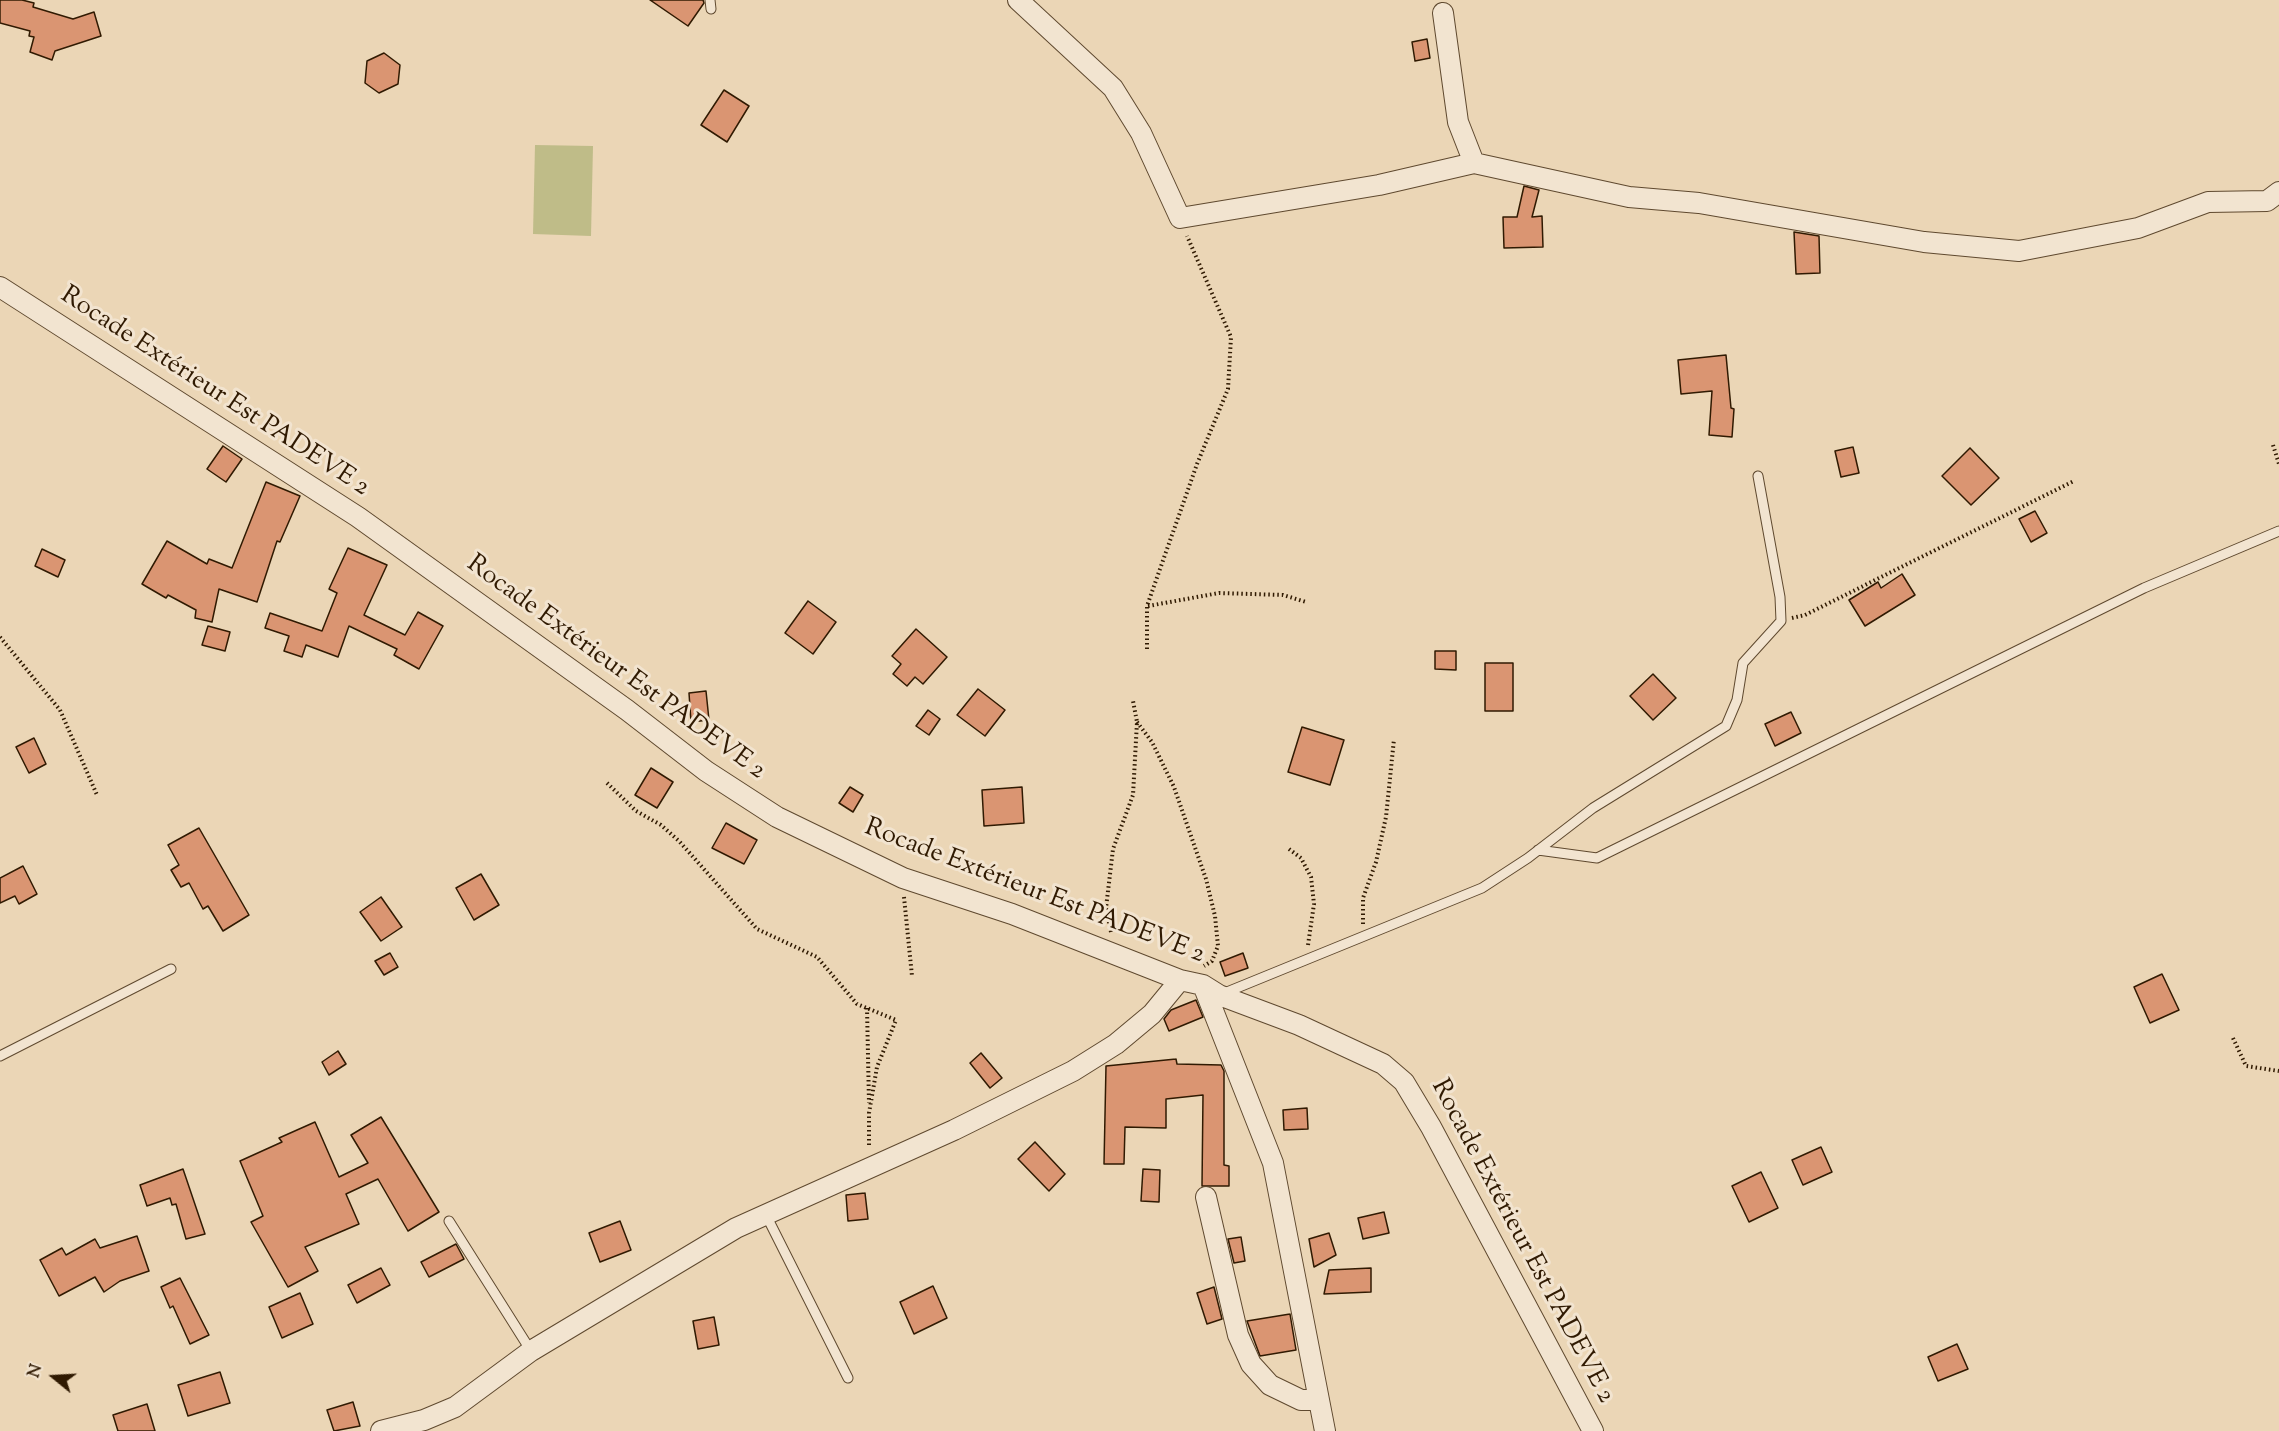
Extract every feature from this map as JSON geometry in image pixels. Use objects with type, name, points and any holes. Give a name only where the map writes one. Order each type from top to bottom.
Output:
[{"type":"street","points":[[1018,0],[1113,88],[1141,134],[1180,218],[1379,185],[1474,163],[1629,197],[1699,202],[1924,242],[2019,251],[2138,228],[2208,202],[2267,201],[2279,192]]},
{"type":"street","points":[[1443,13],[1458,122],[1474,163]]},
{"type":"street","name":"Rocade Extérieur Est PADEVE 2","points":[[0,287],[358,518],[627,710],[706,771],[777,816],[903,878],[1012,914],[1180,980],[1203,985],[1219,995],[1350,1047],[1383,1064],[1404,1082],[1431,1127],[1593,1431]]},
{"type":"street","points":[[381,1431],[429,1426],[531,1351],[736,1228],[1073,1071],[1116,1044],[1152,1014],[1180,980]]},
{"type":"street","points":[[1203,985],[1273,1162],[1325,1431]]},
{"type":"street","points":[[1206,1197],[1238,1335],[1251,1364],[1270,1385],[1301,1400],[1319,1400]]},
{"type":"lane","points":[[1219,995],[1482,888],[1538,850],[1593,808],[1726,726],[1737,700],[1743,663],[1781,621],[1758,476]]},
{"type":"lane","points":[[1538,850],[1597,858],[2144,588],[2279,531]]},
{"type":"lane","points":[[0,1056],[171,969]]},
{"type":"lane","points":[[766,1215],[848,1378]]},
{"type":"lane","points":[[449,1221],[531,1351]]},
{"type":"path","points":[[1147,650],[1147,606],[1197,464],[1228,389],[1231,337],[1180,218]]},
{"type":"path","points":[[2273,445],[2279,464]]},
{"type":"path","points":[[1805,615],[2074,481]]},
{"type":"path","points":[[1147,606],[1219,593],[1283,595],[1306,602]]},
{"type":"path","points":[[0,637],[60,710],[97,795]]},
{"type":"path","points":[[1115,954],[1106,908],[1113,849],[1133,795],[1137,722],[1133,701]]},
{"type":"path","points":[[1137,722],[1152,742],[1174,787],[1194,838],[1215,916],[1218,946],[1212,961],[1180,980]]},
{"type":"path","points":[[1364,937],[1363,898],[1376,862],[1386,817],[1394,739]]},
{"type":"path","points":[[607,783],[636,811],[661,825],[679,842],[757,929],[817,957],[857,1004],[896,1020],[877,1067],[869,1113]]},
{"type":"path","points":[[1289,849],[1300,858],[1311,877],[1314,904],[1304,961]]},
{"type":"path","points":[[903,878],[912,976]]},
{"type":"path","points":[[867,1008],[869,1168]]},
{"type":"path","points":[[2233,1038],[2246,1066],[2279,1071]]},
{"type":"shaded area","points":[[535,145],[593,146],[591,236],[533,234]]},
{"type":"building","points":[[0,0],[22,0],[34,3],[33,7],[73,19],[94,12],[101,36],[55,51],[52,60],[30,52],[34,37],[29,36],[30,31],[0,23]]},
{"type":"building","points":[[650,0],[703,0],[704,3],[688,26]]},
{"type":"building","points":[[1427,39],[1430,58],[1415,61],[1412,42]]},
{"type":"building","points":[[384,53],[400,65],[398,84],[379,93],[365,83],[367,61]]},
{"type":"building","points":[[724,90],[749,106],[727,142],[701,125]]},
{"type":"building","points":[[1524,186],[1539,190],[1532,217],[1542,216],[1543,247],[1504,248],[1503,217],[1517,217]]},
{"type":"building","points":[[1794,232],[1819,236],[1820,273],[1796,274]]},
{"type":"building","points":[[1726,355],[1731,408],[1734,409],[1732,437],[1709,435],[1712,391],[1681,394],[1678,360]]},
{"type":"building","points":[[223,446],[242,459],[226,482],[207,469]]},
{"type":"building","points":[[1853,447],[1859,473],[1841,477],[1835,451]]},
{"type":"building","points":[[1970,448],[1999,478],[1971,505],[1942,476]]},
{"type":"building","points":[[266,482],[300,496],[280,542],[277,541],[257,602],[219,589],[212,622],[195,618],[196,610],[168,595],[166,598],[142,584],[167,541],[207,564],[209,559],[232,568]]},
{"type":"building","points":[[2035,511],[2047,533],[2031,542],[2019,519]]},
{"type":"building","points":[[348,548],[387,565],[364,615],[405,635],[418,612],[443,626],[419,669],[394,655],[397,649],[349,626],[338,657],[306,645],[302,657],[284,651],[289,636],[265,628],[270,613],[322,631],[337,593],[329,589]]},
{"type":"building","points":[[42,549],[65,560],[58,577],[35,566]]},
{"type":"building","points":[[1902,574],[1915,595],[1865,626],[1849,600],[1878,582],[1881,588]]},
{"type":"building","points":[[808,601],[836,622],[813,654],[785,633]]},
{"type":"building","points":[[208,626],[230,632],[225,651],[202,645]]},
{"type":"building","points":[[916,629],[947,657],[923,684],[915,677],[907,686],[893,674],[901,664],[892,656]]},
{"type":"building","points":[[1435,651],[1456,651],[1456,670],[1435,669]]},
{"type":"building","points":[[1485,663],[1513,663],[1513,711],[1485,711]]},
{"type":"building","points":[[1653,674],[1676,698],[1653,720],[1630,696]]},
{"type":"building","points":[[978,689],[1005,710],[985,736],[957,715]]},
{"type":"building","points":[[706,691],[709,720],[691,722],[689,693]]},
{"type":"building","points":[[928,710],[940,719],[929,735],[916,726]]},
{"type":"building","points":[[1791,712],[1801,733],[1775,746],[1765,724]]},
{"type":"building","points":[[1302,727],[1344,740],[1330,785],[1288,772]]},
{"type":"building","points":[[34,738],[46,764],[29,773],[16,747]]},
{"type":"building","points":[[651,768],[673,782],[657,808],[635,795]]},
{"type":"building","points":[[850,787],[863,795],[853,812],[839,803]]},
{"type":"building","points":[[1022,787],[1024,823],[984,826],[982,790]]},
{"type":"building","points":[[726,823],[757,840],[744,864],[712,848]]},
{"type":"building","points":[[199,828],[249,915],[223,931],[208,906],[203,909],[189,883],[181,887],[171,870],[179,865],[168,845]]},
{"type":"building","points":[[23,866],[37,894],[19,904],[15,896],[0,903],[0,878]]},
{"type":"building","points":[[481,874],[499,905],[474,920],[456,888]]},
{"type":"building","points":[[381,897],[402,927],[381,941],[360,912]]},
{"type":"building","points":[[390,953],[398,967],[384,975],[375,961]]},
{"type":"building","points":[[1243,953],[1248,968],[1225,976],[1220,962]]},
{"type":"building","points":[[2162,974],[2179,1010],[2150,1023],[2134,987]]},
{"type":"building","points":[[1196,1000],[1203,1017],[1169,1031],[1164,1019],[1171,1010]]},
{"type":"building","points":[[338,1051],[346,1064],[329,1075],[322,1062]]},
{"type":"building","points":[[981,1053],[1002,1078],[990,1088],[970,1063]]},
{"type":"building","points":[[1176,1059],[1177,1064],[1221,1065],[1224,1071],[1224,1165],[1229,1166],[1229,1186],[1202,1186],[1203,1095],[1166,1099],[1166,1128],[1125,1127],[1124,1164],[1104,1164],[1106,1066]]},
{"type":"building","points":[[1307,1108],[1308,1129],[1284,1130],[1283,1110]]},
{"type":"building","points":[[381,1117],[439,1212],[408,1231],[378,1179],[346,1194],[359,1224],[305,1247],[318,1271],[288,1287],[251,1222],[263,1216],[240,1161],[282,1142],[279,1138],[315,1122],[339,1177],[368,1163],[351,1135]]},
{"type":"building","points":[[1035,1142],[1065,1174],[1049,1191],[1018,1159]]},
{"type":"building","points":[[1821,1147],[1832,1172],[1803,1185],[1792,1160]]},
{"type":"building","points":[[183,1169],[205,1234],[186,1239],[176,1204],[172,1205],[170,1198],[147,1206],[140,1185]]},
{"type":"building","points":[[1143,1169],[1160,1170],[1159,1202],[1141,1201]]},
{"type":"building","points":[[1761,1172],[1778,1208],[1749,1222],[1732,1186]]},
{"type":"building","points":[[865,1193],[868,1219],[848,1221],[846,1195]]},
{"type":"building","points":[[1384,1212],[1389,1233],[1363,1239],[1358,1218]]},
{"type":"building","points":[[620,1221],[631,1250],[600,1262],[589,1233]]},
{"type":"building","points":[[1329,1233],[1336,1255],[1314,1267],[1309,1239]]},
{"type":"building","points":[[137,1236],[149,1271],[120,1281],[104,1292],[95,1277],[59,1296],[40,1260],[62,1248],[66,1255],[95,1239],[100,1248]]},
{"type":"building","points":[[1241,1237],[1245,1261],[1234,1263],[1228,1239]]},
{"type":"building","points":[[456,1244],[464,1259],[429,1277],[421,1262]]},
{"type":"building","points":[[381,1268],[390,1285],[357,1303],[348,1285]]},
{"type":"building","points":[[1371,1268],[1371,1292],[1324,1294],[1329,1270]]},
{"type":"building","points":[[180,1278],[209,1335],[190,1344],[173,1306],[170,1308],[161,1287]]},
{"type":"building","points":[[933,1286],[947,1318],[914,1334],[900,1302]]},
{"type":"building","points":[[1214,1287],[1222,1319],[1207,1324],[1197,1293]]},
{"type":"building","points":[[300,1293],[313,1324],[282,1338],[269,1307]]},
{"type":"building","points":[[1290,1314],[1296,1350],[1260,1356],[1247,1321]]},
{"type":"building","points":[[714,1317],[719,1345],[698,1349],[693,1321]]},
{"type":"building","points":[[1957,1344],[1968,1369],[1938,1381],[1928,1357]]},
{"type":"building","points":[[220,1372],[230,1403],[188,1416],[178,1385]]},
{"type":"building","points":[[353,1402],[360,1426],[334,1431],[327,1410]]},
{"type":"building","points":[[147,1404],[155,1431],[118,1431],[113,1415]]}]
